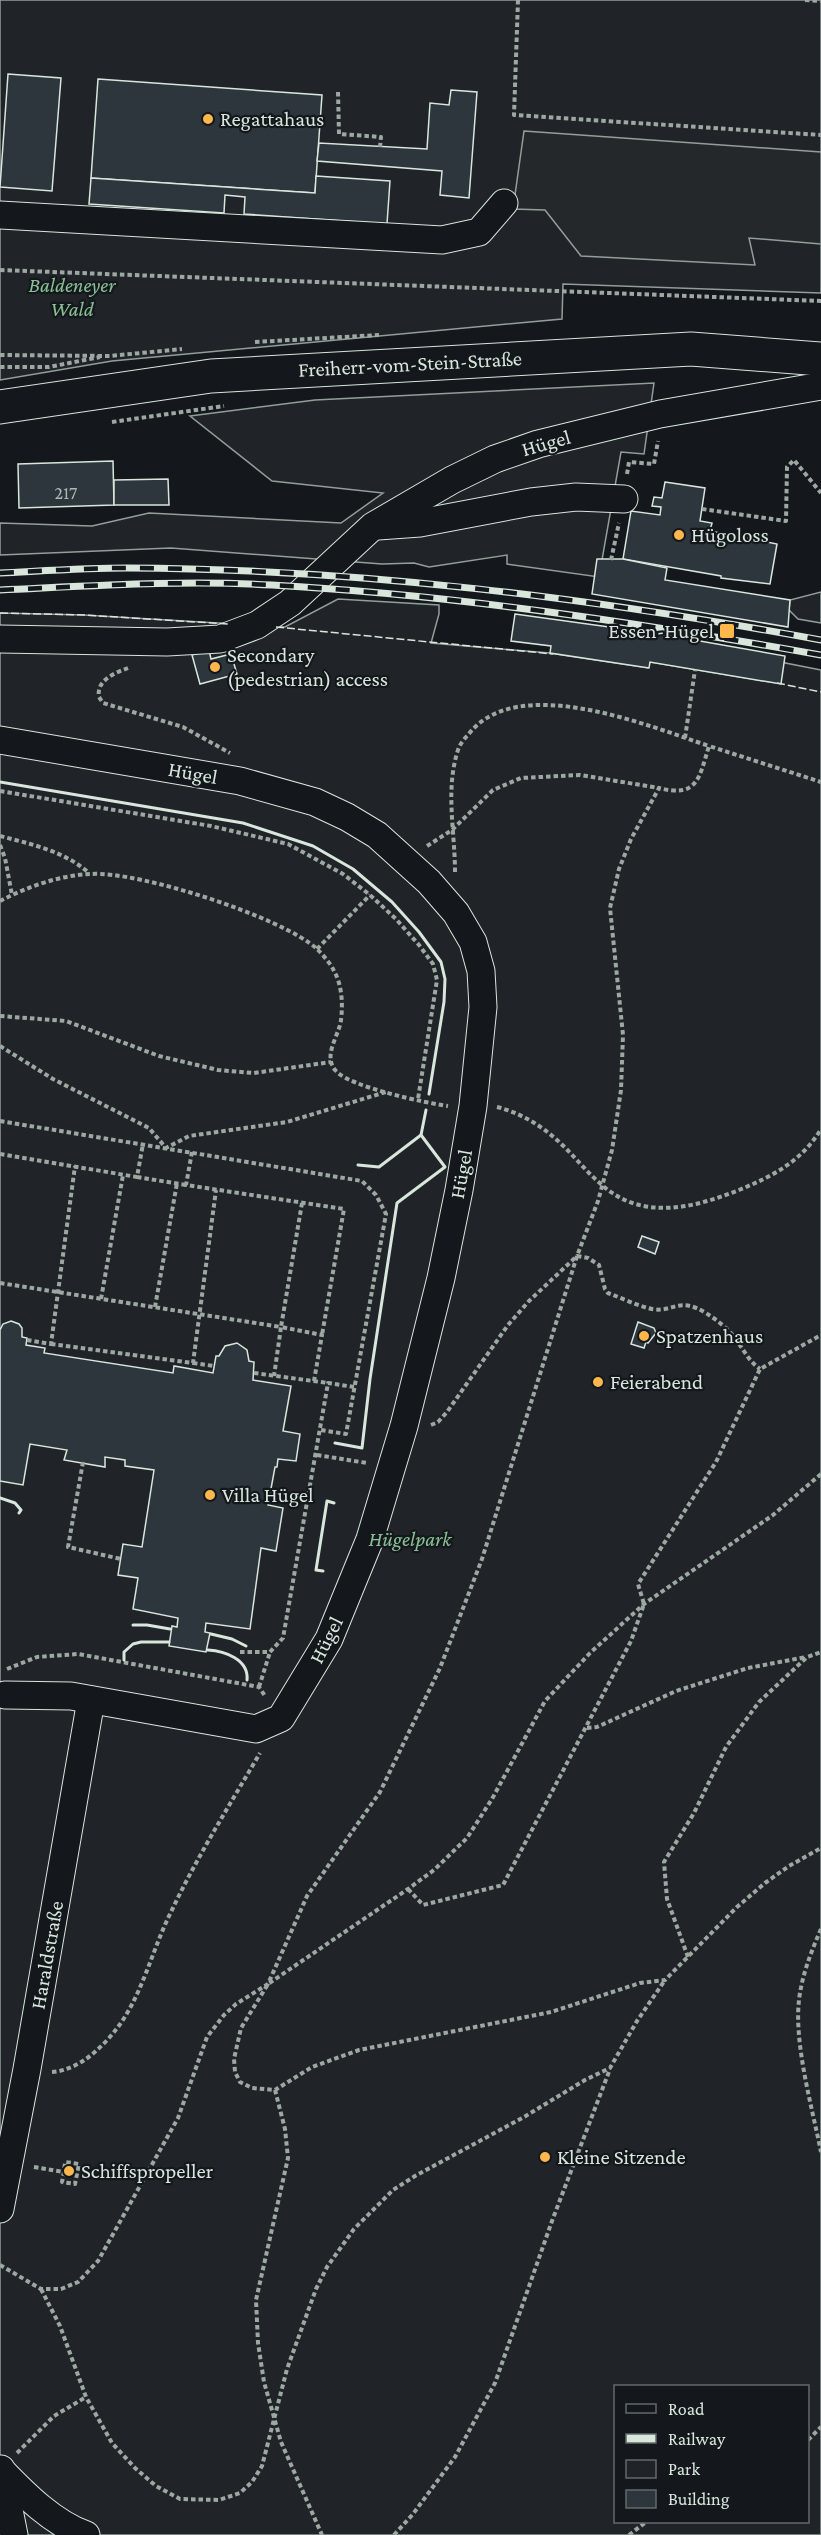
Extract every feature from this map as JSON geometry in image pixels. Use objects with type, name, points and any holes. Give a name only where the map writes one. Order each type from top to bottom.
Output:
[{"type":"main road","name":"Freiherr-vom-Stein-Straße","points":[[0,406],[211,376],[258,373],[690,349],[821,359]]},
{"type":"lane","points":[[0,215],[442,240],[479,232],[504,203]]},
{"type":"lane","name":"Hügel","points":[[0,639],[168,642],[220,639],[257,625],[290,603],[374,526],[452,480],[486,463],[538,444],[660,414],[821,386]]},
{"type":"lane","points":[[374,526],[420,524],[531,502],[576,497],[624,499]]},
{"type":"lane","name":"Hügel","points":[[0,740],[240,781],[283,791],[326,807],[376,835],[406,859],[456,913],[473,942],[481,971],[483,1007],[473,1106],[441,1278],[404,1426],[370,1539],[329,1639],[280,1718]]},
{"type":"lane","points":[[3,1686],[256,1729],[280,1718]]},
{"type":"lane","name":"Haraldstraße","points":[[0,2209],[27,2069],[91,1700]]},
{"type":"lane","points":[[0,2467],[14,2535]]},
{"type":"lane","points":[[0,2467],[25,2495],[86,2535]]},
{"type":"path","points":[[518,0],[514,116],[821,135]]},
{"type":"path","points":[[805,0],[821,1]]},
{"type":"path","points":[[338,92],[339,134],[381,137],[380,147]]},
{"type":"path","points":[[0,270],[821,301]]},
{"type":"path","points":[[0,355],[110,356],[50,367],[0,367]]},
{"type":"path","points":[[611,561],[629,462],[654,464],[659,433]]},
{"type":"path","points":[[702,509],[786,521],[787,467],[794,460],[821,493]]},
{"type":"path","points":[[135,665],[105,680],[98,692],[103,703],[174,724],[207,738],[228,751],[238,761],[240,781]]},
{"type":"path","points":[[685,738],[695,670]]},
{"type":"path","points":[[456,913],[451,776],[458,747],[475,725],[498,712],[528,706],[575,708],[630,719],[821,782]]},
{"type":"path","points":[[406,859],[452,830],[493,790],[521,778],[580,776],[681,792],[694,786],[701,774],[709,746]]},
{"type":"path","points":[[659,788],[631,839],[619,869],[610,908],[619,994],[623,1064],[616,1130],[591,1224],[577,1256],[482,1559],[440,1668],[380,1792],[307,1896],[267,1984],[241,2028],[234,2059],[234,2072],[240,2082],[252,2088],[275,2090],[312,2067],[359,2050],[551,2012],[640,1983],[665,1980]]},
{"type":"path","points":[[0,791],[211,826],[288,844],[343,874],[396,919],[433,964],[437,980],[418,1099]]},
{"type":"path","points":[[0,836],[47,849],[81,866],[89,874]]},
{"type":"path","points":[[0,845],[5,858],[12,895]]},
{"type":"path","points":[[0,901],[47,882],[89,874],[115,874],[219,902],[293,934],[317,949],[335,971],[342,995],[341,1022],[330,1054],[335,1071],[344,1077],[387,1092],[446,1106],[502,1108],[537,1124],[573,1154],[602,1185],[630,1204],[641,1207],[672,1208],[724,1196],[777,1173],[807,1149],[821,1129]]},
{"type":"path","points":[[317,949],[370,896]]},
{"type":"path","points":[[0,1016],[66,1021],[159,1056],[218,1070],[254,1073],[331,1062]]},
{"type":"path","points":[[0,1046],[53,1079],[149,1128],[166,1148]]},
{"type":"path","points":[[166,1148],[189,1136],[287,1122],[387,1092]]},
{"type":"path","points":[[0,1121],[362,1181],[376,1195],[386,1214],[346,1434],[321,1430]]},
{"type":"path","points":[[137,1177],[143,1144]]},
{"type":"path","points":[[186,1185],[192,1152]]},
{"type":"path","points":[[0,1154],[344,1209],[314,1381]]},
{"type":"path","points":[[51,1344],[75,1167]]},
{"type":"path","points":[[101,1299],[123,1175]]},
{"type":"path","points":[[155,1307],[177,1184]]},
{"type":"path","points":[[192,1363],[216,1190]]},
{"type":"path","points":[[274,1376],[302,1203]]},
{"type":"path","points":[[404,1426],[428,1426],[438,1422],[508,1325],[529,1301],[577,1256]]},
{"type":"path","points":[[577,1256],[588,1258],[599,1265],[604,1289],[608,1293],[652,1309],[680,1304],[693,1306],[706,1313],[726,1327],[750,1362],[760,1369]]},
{"type":"path","points":[[0,1283],[322,1335]]},
{"type":"path","points":[[408,1889],[423,1905],[503,1885],[631,1641],[644,1604],[638,1584],[716,1462],[760,1369],[821,1335]]},
{"type":"path","points":[[27,1340],[214,1366]]},
{"type":"path","points":[[254,1373],[354,1387]]},
{"type":"path","points":[[259,1687],[270,1652],[283,1638],[328,1383]]},
{"type":"path","points":[[317,1455],[362,1463]]},
{"type":"path","points":[[83,1462],[68,1547],[120,1559]]},
{"type":"path","points":[[0,2265],[41,2289],[61,2289],[78,2282],[94,2266],[119,2227],[178,2118],[207,2037],[214,2026],[236,2004],[434,1870],[467,1838],[492,1799],[545,1701],[590,1653],[644,1604],[773,1515],[821,1474]]},
{"type":"path","points":[[240,1652],[270,1652]]},
{"type":"path","points":[[587,1728],[597,1727],[676,1691],[748,1668],[807,1657],[821,1652]]},
{"type":"path","points":[[3,1686],[7,1668],[37,1657],[78,1654],[259,1687],[280,1718],[187,1878],[154,1948],[138,1991],[118,2027],[104,2044],[83,2061],[62,2071],[27,2069]]},
{"type":"path","points":[[688,1957],[668,1899],[664,1862],[694,1813],[726,1747],[759,1702],[807,1657]]},
{"type":"path","points":[[394,2535],[455,2457],[495,2383],[552,2221],[610,2068],[637,2021],[665,1980],[737,1907],[789,1866],[821,1848]]},
{"type":"path","points":[[821,1929],[803,1978],[798,2002],[802,2054],[821,2152]]},
{"type":"path","points":[[41,2289],[60,2326],[86,2397],[112,2443],[135,2468],[156,2486],[180,2499],[219,2500],[240,2493],[252,2482],[262,2466],[273,2417],[296,2339],[316,2289],[341,2246],[375,2206],[415,2176],[610,2068]]},
{"type":"path","points":[[275,2090],[285,2129],[288,2158],[256,2300],[258,2343],[273,2417],[281,2442],[322,2535]]},
{"type":"path","points":[[65,2162],[79,2164],[75,2184],[62,2182],[64,2172],[65,2162]]},
{"type":"path","points":[[33,2166],[64,2172]]},
{"type":"path","points":[[0,2467],[54,2416],[86,2397]]},
{"type":"path","points":[[809,2438],[821,2427]]},
{"type":"path","points":[[629,2535],[645,2523]]},
{"type":"green space","name":"Baldeneyer Wald","points":[[0,0],[821,0],[821,293],[563,284],[562,319],[112,361],[0,380]]},
{"type":"green space","points":[[654,383],[644,454],[621,452],[599,577],[507,564],[507,555],[429,567],[414,563],[382,564],[171,548],[0,555],[0,523],[92,526],[149,513],[341,523],[383,493],[272,481],[190,416],[315,400]]},
{"type":"green space","points":[[821,592],[821,623],[798,619],[789,610],[790,600]]},
{"type":"green space","name":"Hügelpark","points":[[338,599],[439,605],[439,614],[431,643],[550,653],[648,668],[650,662],[776,683],[780,662],[821,670],[821,2535],[0,2535],[0,613],[84,615],[285,627]]},
{"type":"shaded area","points":[[524,131],[821,152],[821,244],[749,238],[755,265],[581,256],[545,210],[513,209]]},
{"type":"building","points":[[8,74],[61,78],[52,191],[0,187]]},
{"type":"building","name":"Regattahaus","points":[[98,79],[322,95],[315,193],[91,178]]},
{"type":"building","name":"Regattahaus","points":[[451,90],[477,92],[469,198],[440,195],[442,171],[317,161],[319,143],[427,149],[430,103],[449,105]]},
{"type":"building","name":"Regattahaus","points":[[316,176],[390,181],[387,224],[244,214],[245,197],[225,195],[224,213],[89,204],[91,178],[315,193]]},
{"type":"building","points":[[113,461],[114,505],[19,508],[18,464]]},
{"type":"building","points":[[168,479],[169,505],[114,505],[114,480]]},
{"type":"building","name":"Hügoloss","points":[[665,482],[705,488],[700,521],[712,523],[710,531],[777,544],[770,584],[721,578],[721,576],[623,559],[631,511],[660,515],[661,507],[652,506],[654,497],[662,498]]},
{"type":"building","points":[[597,559],[623,559],[667,568],[665,580],[790,600],[788,627],[592,594]]},
{"type":"building","points":[[515,614],[660,634],[785,656],[781,684],[650,662],[649,668],[550,653],[551,646],[511,641]]},
{"type":"building","name":"Secondary (pedestrian) access","points":[[209,650],[211,659],[231,654],[237,674],[200,684],[192,655]]},
{"type":"building","points":[[642,1236],[659,1242],[655,1254],[638,1247]]},
{"type":"building","name":"Villa Hügel","points":[[11,1321],[22,1328],[22,1337],[27,1338],[26,1345],[45,1348],[44,1353],[173,1373],[174,1366],[213,1373],[216,1356],[219,1356],[225,1346],[237,1343],[247,1350],[249,1361],[254,1362],[253,1380],[291,1386],[283,1431],[300,1434],[296,1461],[278,1459],[277,1467],[275,1467],[268,1505],[283,1508],[276,1551],[261,1548],[250,1629],[206,1623],[205,1632],[210,1633],[206,1652],[169,1646],[172,1626],[177,1627],[178,1618],[133,1609],[138,1578],[118,1575],[123,1544],[142,1547],[154,1470],[125,1466],[125,1460],[105,1457],[105,1467],[64,1460],[67,1450],[30,1444],[23,1485],[0,1481],[0,1330],[3,1324]]},
{"type":"building","name":"Spatzenhaus","points":[[638,1322],[654,1328],[656,1333],[648,1343],[646,1342],[644,1348],[631,1344]]},
{"type":"railway","points":[[0,573],[127,568],[215,570],[389,580],[562,599],[821,640]]},
{"type":"railway","points":[[0,590],[204,583],[341,590],[547,612],[821,655]]},
{"type":"fence","points":[[0,613],[84,615],[228,624]]},
{"type":"fence","points":[[276,627],[553,654]]},
{"type":"fence","points":[[777,683],[821,692]]},
{"type":"wall","points":[[0,782],[243,823],[313,846],[353,869],[392,902],[419,932],[441,962],[445,979],[444,1002],[429,1094]]},
{"type":"wall","points":[[335,1443],[362,1448],[370,1379],[397,1203],[445,1167],[421,1135],[426,1110]]},
{"type":"wall","points":[[358,1165],[379,1167],[421,1135]]},
{"type":"wall","points":[[0,1498],[15,1503],[21,1510],[19,1513]]},
{"type":"wall","points":[[323,1571],[316,1570],[327,1501],[334,1503]]},
{"type":"wall","points":[[133,1625],[170,1629]]},
{"type":"wall","points":[[211,1634],[232,1639],[246,1646]]},
{"type":"wall","points":[[124,1660],[124,1652],[133,1644],[169,1642]]},
{"type":"wall","points":[[208,1650],[228,1654],[240,1662],[247,1673],[247,1680]]},
{"type":"place","name":"Regattahaus","points":[[208,119]]},
{"type":"place","name":"Hügoloss","points":[[679,535]]},
{"type":"place","name":"Essen-Hügel","points":[[727,631]]},
{"type":"place","name":"Secondary (pedestrian) access","points":[[215,667]]},
{"type":"place","name":"Spatzenhaus","points":[[644,1336]]},
{"type":"place","name":"Feierabend","points":[[598,1382]]},
{"type":"place","name":"Villa Hügel","points":[[210,1495]]},
{"type":"place","name":"Kleine Sitzende","points":[[545,2157]]},
{"type":"place","name":"Schiffspropeller","points":[[69,2171]]}]
